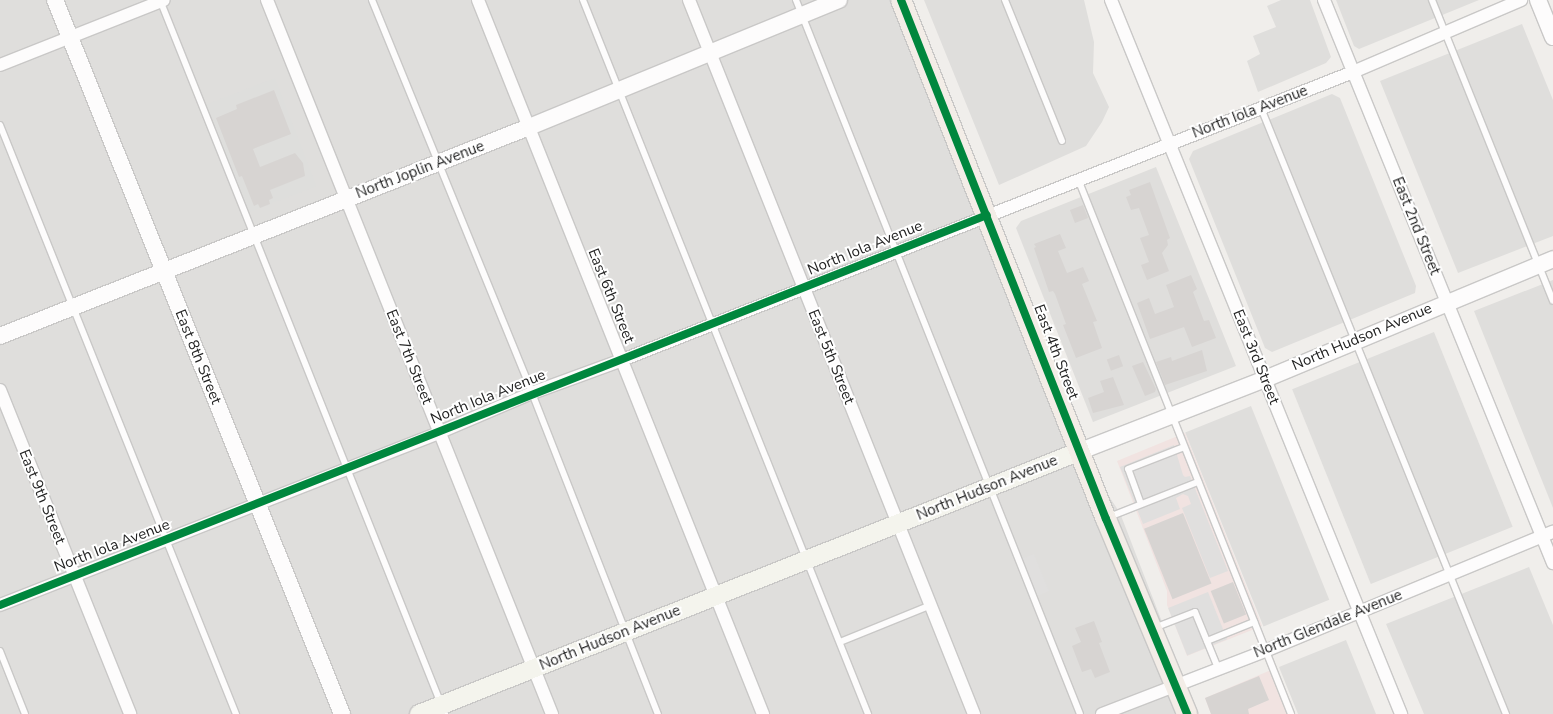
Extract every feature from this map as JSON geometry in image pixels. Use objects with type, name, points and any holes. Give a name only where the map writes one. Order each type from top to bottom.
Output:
[{"type":"main road","name":"East 4th Street","points":[[901,0],[987,215],[1076,452],[1187,714]]},
{"type":"main road","name":"North Hudson Avenue","points":[[419,714],[443,710],[534,669],[1076,452]]},
{"type":"street","name":"East 8th Street","points":[[55,0],[342,714]]},
{"type":"street","name":"East 7th Street","points":[[267,0],[438,433],[552,714]]},
{"type":"street","name":"East 6th Street","points":[[478,0],[763,714]]},
{"type":"street","name":"East 5th Street","points":[[689,0],[974,714]]},
{"type":"street","name":"North Joplin Avenue","points":[[0,336],[346,198],[438,164],[710,54],[799,7],[839,0]]},
{"type":"street","name":"East 3rd Street","points":[[1111,0],[1401,714]]},
{"type":"street","name":"East 2nd Street","points":[[1324,0],[1447,302],[1548,534],[1553,563]]},
{"type":"street","name":"North Iola Avenue","points":[[0,605],[438,433],[532,393],[622,360],[896,250],[1353,72],[1521,0]]},
{"type":"street","points":[[1538,0],[1553,37]]},
{"type":"street","points":[[0,65],[162,1]]},
{"type":"street","name":"North Hudson Avenue","points":[[1076,452],[1265,379],[1546,262]]},
{"type":"street","name":"East 9th Street","points":[[0,390],[130,714]]},
{"type":"street","name":"North Glendale Avenue","points":[[1102,714],[1265,651],[1548,534]]},
{"type":"lane","points":[[372,0],[532,393],[658,714]]},
{"type":"lane","points":[[583,0],[868,714]]},
{"type":"lane","points":[[1005,0],[1062,141]]},
{"type":"lane","points":[[1432,0],[1546,262],[1553,301]]},
{"type":"lane","points":[[162,1],[443,710]]},
{"type":"lane","points":[[799,7],[1080,714]]},
{"type":"lane","points":[[1261,108],[1506,714]]},
{"type":"lane","points":[[0,125],[236,714]]},
{"type":"lane","points":[[1078,179],[1291,714]]},
{"type":"lane","points":[[1142,504],[1128,469],[1184,447]]},
{"type":"lane","points":[[1106,519],[1198,482]]},
{"type":"lane","points":[[840,642],[931,606]]},
{"type":"lane","points":[[1152,629],[1195,612],[1218,668]]},
{"type":"lane","points":[[1206,641],[1254,622]]},
{"type":"lane","points":[[0,651],[25,714]]},
{"type":"shaded area","points":[[0,0],[901,0],[1079,451],[1120,513],[1164,627],[1166,664],[1187,714],[0,714]]},
{"type":"shaded area","points":[[924,0],[1084,0],[1094,42],[1093,73],[1109,107],[1102,122],[1086,146],[999,185]]},
{"type":"shaded area","points":[[1281,0],[1310,0],[1331,57],[1326,63],[1258,92],[1247,61],[1260,54],[1253,36],[1276,27],[1267,6]]},
{"type":"shaded area","points":[[1336,0],[1479,0],[1359,49],[1354,46]]},
{"type":"shaded area","points":[[1522,24],[1553,100],[1553,236],[1458,273],[1380,81]]},
{"type":"shaded area","points":[[275,78],[317,186],[248,212],[207,104]]},
{"type":"shaded area","points":[[1332,94],[1340,98],[1416,286],[1415,293],[1272,352],[1265,348],[1189,159],[1193,151]]},
{"type":"shaded area","points":[[1156,167],[1236,366],[1093,422],[1016,228],[1021,221]]},
{"type":"shaded area","points":[[1553,280],[1553,508],[1474,311]]},
{"type":"shaded area","points":[[1434,332],[1513,527],[1371,584],[1292,389]]},
{"type":"shaded area","points":[[1251,406],[1329,600],[1263,626],[1185,433]]},
{"type":"shaded area","points":[[1185,433],[1262,626],[1187,656],[1167,605],[1167,591],[1117,461]]},
{"type":"shaded area","points":[[1174,445],[1183,475],[1185,477],[1190,476],[1228,571],[1210,578],[1182,508],[1191,504],[1188,496],[1183,494],[1176,498],[1180,509],[1143,524],[1120,467]]},
{"type":"shaded area","points":[[1034,554],[1049,591],[1037,596],[1022,559]]},
{"type":"shaded area","points":[[1529,567],[1553,625],[1553,714],[1424,714],[1386,624]]},
{"type":"shaded area","points":[[1208,592],[1227,639],[1187,655],[1168,608]]},
{"type":"shaded area","points":[[1346,640],[1376,714],[1298,714],[1279,667]]},
{"type":"shaded area","points":[[1271,670],[1288,714],[1211,714],[1205,698]]},
{"type":"building","points":[[274,90],[291,134],[253,149],[260,167],[295,153],[303,163],[305,176],[270,190],[273,198],[269,200],[270,204],[260,208],[258,204],[254,206],[242,176],[239,177],[216,118],[237,109],[236,105]]},
{"type":"building","points":[[1150,182],[1170,238],[1167,240],[1168,245],[1162,253],[1169,271],[1147,280],[1141,265],[1149,262],[1140,238],[1149,235],[1139,208],[1131,210],[1126,197],[1131,195],[1129,190]]},
{"type":"building","points":[[1083,205],[1088,218],[1075,223],[1070,210]]},
{"type":"building","points":[[1060,234],[1066,248],[1058,251],[1067,273],[1083,267],[1089,281],[1082,284],[1097,321],[1093,322],[1102,348],[1076,358],[1063,325],[1066,324],[1055,294],[1053,291],[1049,292],[1034,248],[1036,247],[1034,244]]},
{"type":"building","points":[[1191,275],[1197,289],[1193,292],[1204,321],[1209,320],[1216,338],[1192,347],[1184,327],[1150,339],[1137,303],[1149,298],[1155,314],[1174,307],[1166,285]]},
{"type":"building","points":[[1202,350],[1207,371],[1165,385],[1156,362],[1171,357],[1172,361]]},
{"type":"building","points":[[1119,355],[1123,366],[1111,371],[1107,359]]},
{"type":"building","points":[[1143,362],[1156,389],[1155,392],[1145,396],[1132,366]]},
{"type":"building","points":[[1113,377],[1124,405],[1093,413],[1088,398],[1104,392],[1100,381]]},
{"type":"building","points":[[1183,513],[1211,583],[1173,599],[1144,529]]},
{"type":"building","points":[[1233,582],[1246,614],[1224,623],[1211,591]]},
{"type":"building","points":[[1094,621],[1102,642],[1099,643],[1110,672],[1095,678],[1091,669],[1082,672],[1072,646],[1081,642],[1075,628]]},
{"type":"building","points":[[1259,676],[1269,700],[1248,709],[1249,714],[1211,714],[1205,698]]},
{"type":"cycle path","points":[[901,0],[1106,519],[1187,714]]},
{"type":"cycle path","points":[[0,605],[987,215]]}]
